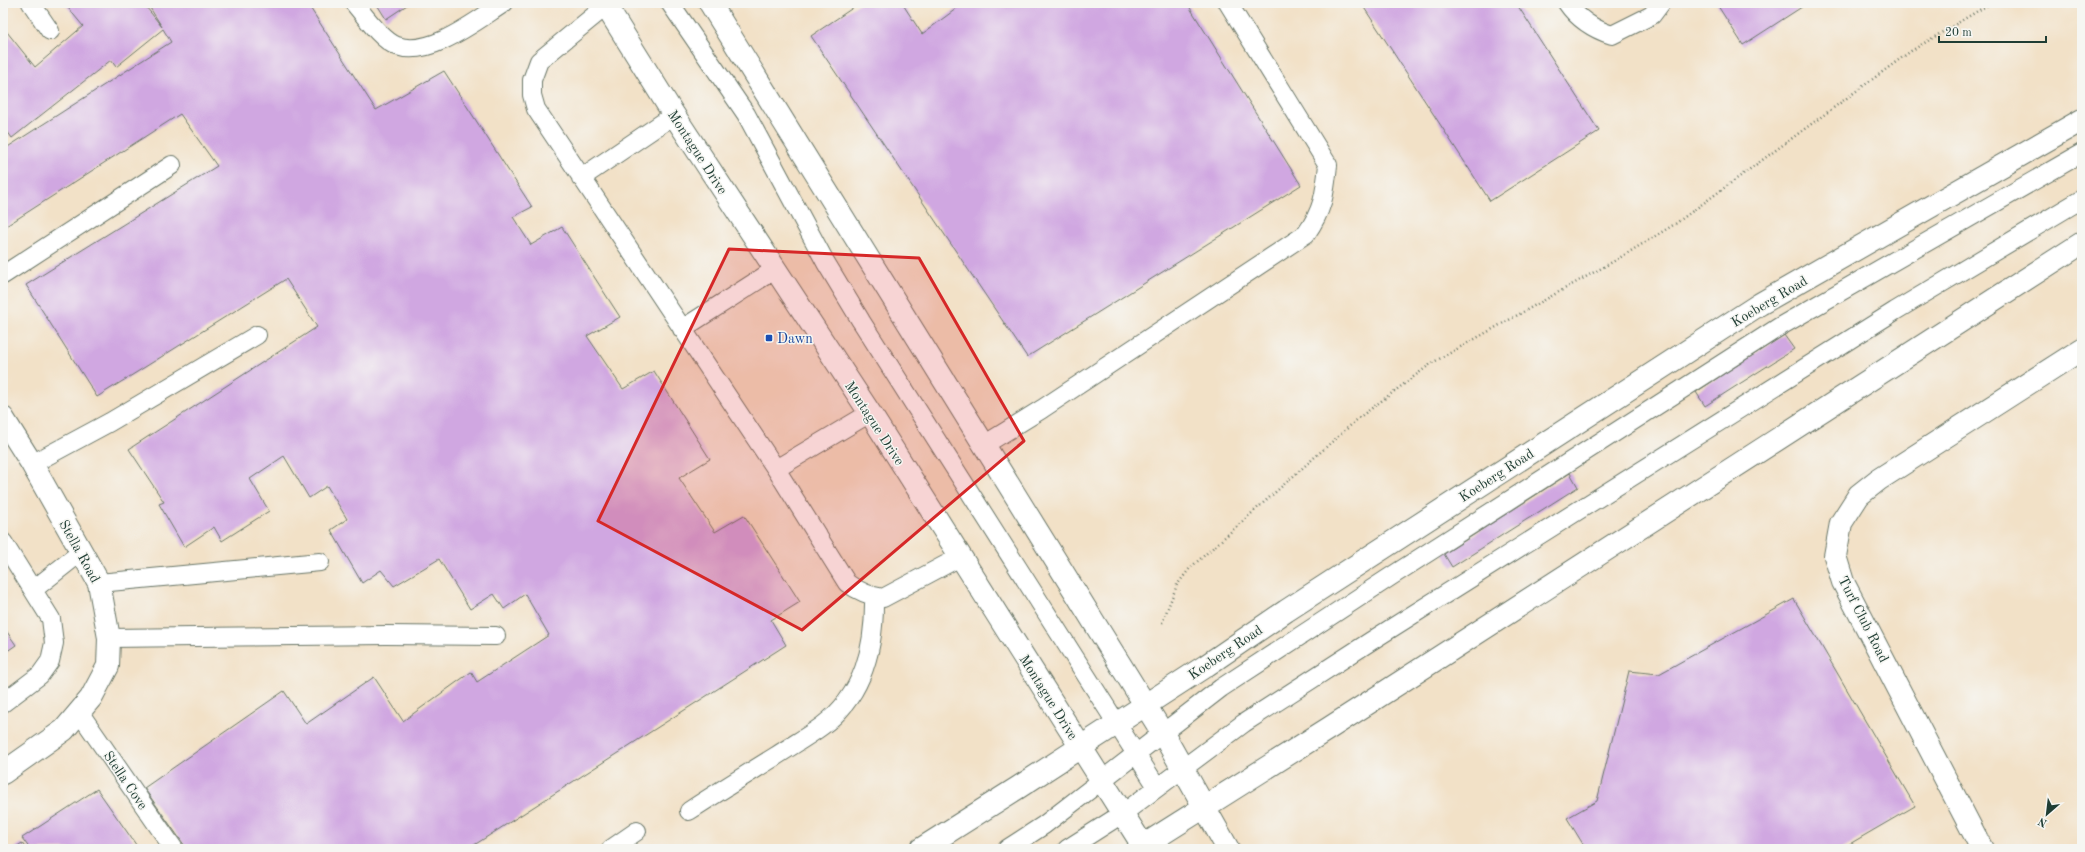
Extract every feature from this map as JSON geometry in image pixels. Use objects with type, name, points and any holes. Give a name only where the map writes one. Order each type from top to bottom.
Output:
[{"type":"main road","points":[[710,3],[1146,705],[1183,767],[1228,849]]},
{"type":"main road","name":"Montague Drive","points":[[605,4],[674,115],[774,270],[870,414],[1142,848]]},
{"type":"main road","name":"Koeberg Road","points":[[921,849],[1146,705],[1286,611],[1760,304],[2082,120]]},
{"type":"main road","points":[[1142,848],[2082,243]]},
{"type":"main road","name":"Turf Club Road","points":[[1982,849],[1982,846],[1843,582],[1835,556],[1841,523],[1859,495],[1878,480],[2082,349]]},
{"type":"main road","name":"Stella Road","points":[[3,418],[32,464],[99,583],[109,638],[108,666],[91,698],[64,730],[3,772]]},
{"type":"lane","points":[[31,3],[50,31]]},
{"type":"lane","points":[[354,3],[381,34],[396,46],[416,49],[445,39],[504,3]]},
{"type":"lane","points":[[670,3],[746,114],[834,276],[910,400],[1134,754],[1157,787]]},
{"type":"lane","points":[[984,445],[1042,409],[1306,234],[1317,218],[1325,195],[1328,165],[1228,3]]},
{"type":"lane","points":[[1567,3],[1574,13],[1596,30],[1612,35],[1652,15],[1661,3]]},
{"type":"lane","points":[[605,4],[539,61],[532,80],[532,95],[536,109],[776,469],[847,583],[859,591],[874,597],[883,598],[960,556]]},
{"type":"lane","points":[[581,178],[674,115]]},
{"type":"lane","points":[[1007,849],[1044,825],[1162,732],[1221,688],[1779,327],[2082,153]]},
{"type":"lane","points":[[3,276],[172,165]]},
{"type":"lane","points":[[1067,849],[1122,814],[1183,767],[1244,723],[1371,641],[1888,315],[2082,199]]},
{"type":"lane","points":[[682,329],[774,270]]},
{"type":"lane","points":[[32,464],[110,422],[257,335]]},
{"type":"lane","points":[[776,469],[870,414]]},
{"type":"lane","points":[[3,542],[51,619],[54,643],[50,660],[40,676],[3,703]]},
{"type":"lane","points":[[33,590],[81,552]]},
{"type":"lane","points":[[99,583],[320,562]]},
{"type":"lane","points":[[689,811],[823,726],[843,706],[865,670],[871,649],[875,621],[874,597]]},
{"type":"lane","points":[[109,638],[378,635],[496,636]]},
{"type":"lane","name":"Stella Cove","points":[[79,712],[174,849]]},
{"type":"lane","points":[[611,849],[637,831]]},
{"type":"path","points":[[1162,623],[1177,586],[1190,568],[1360,417],[1432,363],[1616,260],[1675,224],[1910,51],[1991,3]]},
{"type":"highlighted area","points":[[729,249],[919,258],[1024,441],[802,630],[598,521]]},
{"type":"building","points":[[64,3],[143,3],[162,27],[147,3],[307,3],[376,110],[444,71],[532,207],[513,217],[531,245],[562,227],[620,317],[587,336],[623,389],[654,371],[710,459],[679,478],[715,532],[744,515],[800,602],[771,620],[786,645],[468,849],[187,849],[144,788],[284,691],[306,724],[374,677],[403,721],[471,672],[477,682],[549,635],[525,594],[504,609],[494,594],[470,609],[439,559],[394,586],[381,570],[362,583],[331,530],[347,519],[327,486],[309,498],[284,456],[250,479],[269,511],[222,541],[214,527],[184,547],[159,504],[164,502],[129,449],[317,327],[286,279],[97,397],[26,285],[217,166],[180,114],[3,228],[3,150],[171,42],[163,29],[116,67],[111,60],[12,138],[7,131],[3,134],[3,27],[35,67],[83,26]]},
{"type":"building","points":[[376,3],[410,3],[386,19]]},
{"type":"building","points":[[860,3],[902,3],[922,34],[964,3],[1002,3],[1005,7],[1010,3],[1187,3],[1301,185],[1027,357],[811,36]]},
{"type":"building","points":[[1361,3],[1516,3],[1599,131],[1490,201]]},
{"type":"building","points":[[1716,3],[1808,3],[1743,45]]},
{"type":"building","points":[[1784,335],[1794,349],[1705,406],[1696,392]]},
{"type":"building","points":[[1570,473],[1578,487],[1452,567],[1444,554]]},
{"type":"building","points":[[1794,599],[1915,806],[1841,849],[1586,849],[1567,818],[1597,801],[1629,671],[1659,674]]},
{"type":"building","points":[[3,626],[16,645],[3,654]]},
{"type":"building","points":[[97,789],[139,849],[30,849],[22,838]]},
{"type":"building","points":[[22,843],[26,849],[13,849]]},
{"type":"place","name":"Dawn","points":[[769,338]]}]
